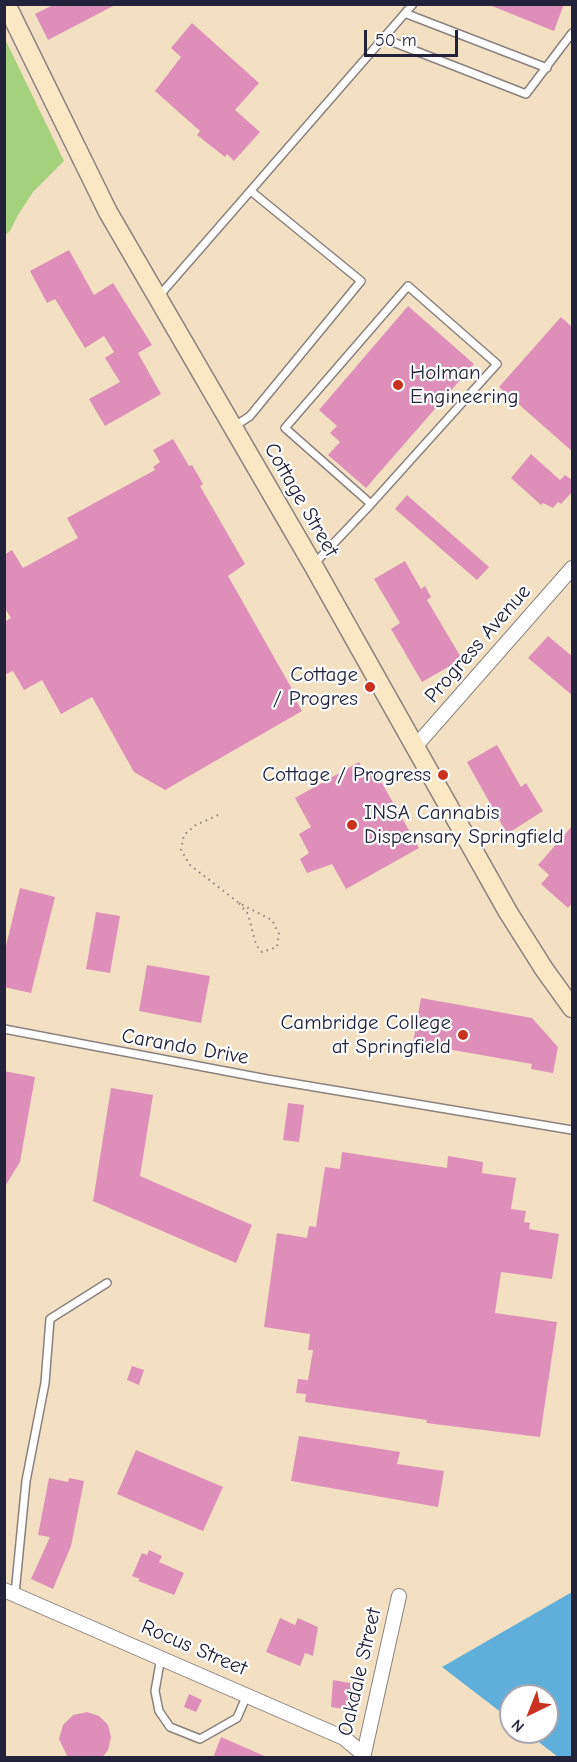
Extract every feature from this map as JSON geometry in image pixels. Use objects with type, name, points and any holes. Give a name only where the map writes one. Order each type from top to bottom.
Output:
[{"type":"main road","name":"Cottage Street","points":[[6,4],[108,212],[313,565],[508,912],[544,969],[573,1008]]},
{"type":"street","name":"Progress Avenue","points":[[414,748],[573,568]]},
{"type":"street","name":"Rocus Street","points":[[10,1592],[248,1694],[344,1738],[363,1755]]},
{"type":"street","name":"Oakdale Street","points":[[363,1755],[399,1596]]},
{"type":"lane","points":[[158,297],[407,15],[413,4]]},
{"type":"lane","points":[[407,15],[547,68]]},
{"type":"lane","points":[[385,39],[526,94],[573,33]]},
{"type":"lane","points":[[233,427],[250,416],[361,282],[252,192]]},
{"type":"lane","points":[[313,565],[371,504],[496,364],[408,286],[285,428],[371,504]]},
{"type":"lane","name":"Carando Drive","points":[[4,1029],[267,1079],[573,1130]]},
{"type":"lane","points":[[10,1592],[26,1481],[45,1383],[50,1319],[107,1283]]},
{"type":"lane","points":[[161,1657],[155,1691],[159,1711],[170,1727],[200,1739],[237,1718],[248,1694]]},
{"type":"path","points":[[218,815],[196,825],[184,835],[181,850],[190,865],[239,903],[272,920],[279,934],[277,947],[262,952],[256,945],[248,914],[239,903]]},
{"type":"green space","points":[[5,39],[64,161],[33,192],[10,231],[5,235]]},
{"type":"water","points":[[572,1592],[572,1757],[558,1757],[541,1744],[559,1744],[559,1684],[499,1684],[499,1711],[442,1667]]},
{"type":"building","points":[[55,4],[117,4],[48,40],[35,14]]},
{"type":"building","points":[[487,4],[564,4],[554,31]]},
{"type":"building","points":[[192,23],[259,83],[235,110],[260,132],[234,161],[227,154],[225,157],[197,135],[200,131],[155,91],[181,57],[171,48]]},
{"type":"building","points":[[69,250],[94,295],[113,283],[152,345],[138,353],[161,394],[105,426],[89,399],[120,382],[105,358],[114,352],[104,336],[85,348],[55,299],[47,303],[30,271]]},
{"type":"building","name":"Holman Engineering","points":[[408,306],[474,364],[366,488],[328,455],[340,442],[330,433],[337,426],[319,410]]},
{"type":"building","points":[[561,317],[573,328],[573,452],[499,387]]},
{"type":"building","points":[[173,439],[203,484],[200,486],[245,564],[228,576],[296,696],[294,697],[302,711],[165,790],[134,772],[92,697],[61,714],[42,680],[24,690],[13,671],[4,675],[4,622],[11,618],[4,607],[4,555],[12,550],[23,568],[78,538],[67,518],[155,470],[153,467],[160,462],[153,450]]},
{"type":"building","points":[[531,454],[560,480],[565,475],[573,481],[573,491],[561,504],[558,502],[553,508],[543,503],[541,505],[511,478]]},
{"type":"building","points":[[407,495],[489,567],[477,580],[395,509]]},
{"type":"building","points":[[405,561],[421,589],[425,586],[431,597],[427,600],[462,659],[422,682],[391,629],[400,623],[374,579]]},
{"type":"building","points":[[548,636],[573,657],[573,696],[528,658]]},
{"type":"building","points":[[497,745],[521,787],[526,783],[543,811],[507,834],[467,762]]},
{"type":"building","points":[[359,762],[367,776],[375,771],[419,848],[346,889],[332,864],[307,873],[300,859],[309,853],[299,834],[311,827],[295,798]]},
{"type":"building","points":[[573,825],[573,902],[568,908],[541,884],[549,875],[538,865]]},
{"type":"building","points":[[20,888],[55,897],[31,993],[4,987],[4,954]]},
{"type":"building","points":[[96,912],[120,916],[110,973],[86,969]]},
{"type":"building","points":[[147,965],[210,976],[201,1023],[139,1011]]},
{"type":"building","points":[[421,998],[532,1018],[558,1047],[553,1073],[531,1069],[532,1064],[413,1043]]},
{"type":"building","points":[[4,1071],[35,1077],[20,1162],[4,1188]]},
{"type":"building","points":[[111,1088],[153,1095],[140,1176],[252,1225],[236,1263],[93,1201]]},
{"type":"building","points":[[288,1103],[304,1105],[299,1142],[283,1140]]},
{"type":"building","points":[[342,1152],[447,1168],[448,1156],[483,1162],[482,1173],[516,1178],[511,1209],[526,1211],[524,1222],[530,1223],[529,1229],[559,1234],[552,1279],[501,1272],[495,1313],[557,1322],[540,1437],[426,1423],[427,1420],[305,1402],[306,1394],[296,1393],[298,1379],[308,1380],[313,1350],[308,1350],[310,1334],[264,1327],[277,1233],[307,1238],[309,1226],[316,1227],[325,1167],[340,1169]]},
{"type":"building","points":[[132,1366],[144,1370],[139,1385],[127,1380]]},
{"type":"building","points":[[299,1436],[400,1452],[397,1464],[444,1471],[438,1507],[291,1481]]},
{"type":"building","points":[[136,1450],[223,1487],[203,1531],[117,1494]]},
{"type":"building","points":[[49,1478],[68,1482],[69,1478],[84,1481],[71,1546],[53,1589],[31,1579],[50,1537],[38,1535]]},
{"type":"building","points":[[149,1550],[162,1556],[159,1562],[184,1573],[174,1595],[138,1581],[140,1579],[132,1576],[142,1553],[147,1555]]},
{"type":"building","points":[[280,1618],[295,1625],[298,1618],[318,1627],[313,1656],[305,1653],[300,1666],[266,1652]]},
{"type":"building","points":[[333,1680],[356,1684],[355,1711],[331,1707]]},
{"type":"building","points":[[189,1694],[202,1700],[196,1712],[184,1707]]},
{"type":"building","points":[[87,1712],[99,1716],[108,1725],[111,1737],[108,1750],[102,1758],[68,1758],[59,1739],[63,1725],[73,1715]]},
{"type":"building","points":[[221,1737],[269,1758],[213,1758]]},
{"type":"place","name":"Holman Engineering","points":[[398,385]]},
{"type":"place","name":"Cottage / Progres","points":[[370,687]]},
{"type":"place","name":"Cottage / Progress","points":[[443,775]]},
{"type":"place","name":"INSA Cannabis Dispensary Springfield","points":[[352,825]]},
{"type":"place","name":"Cambridge College at Springfield","points":[[463,1035]]}]
